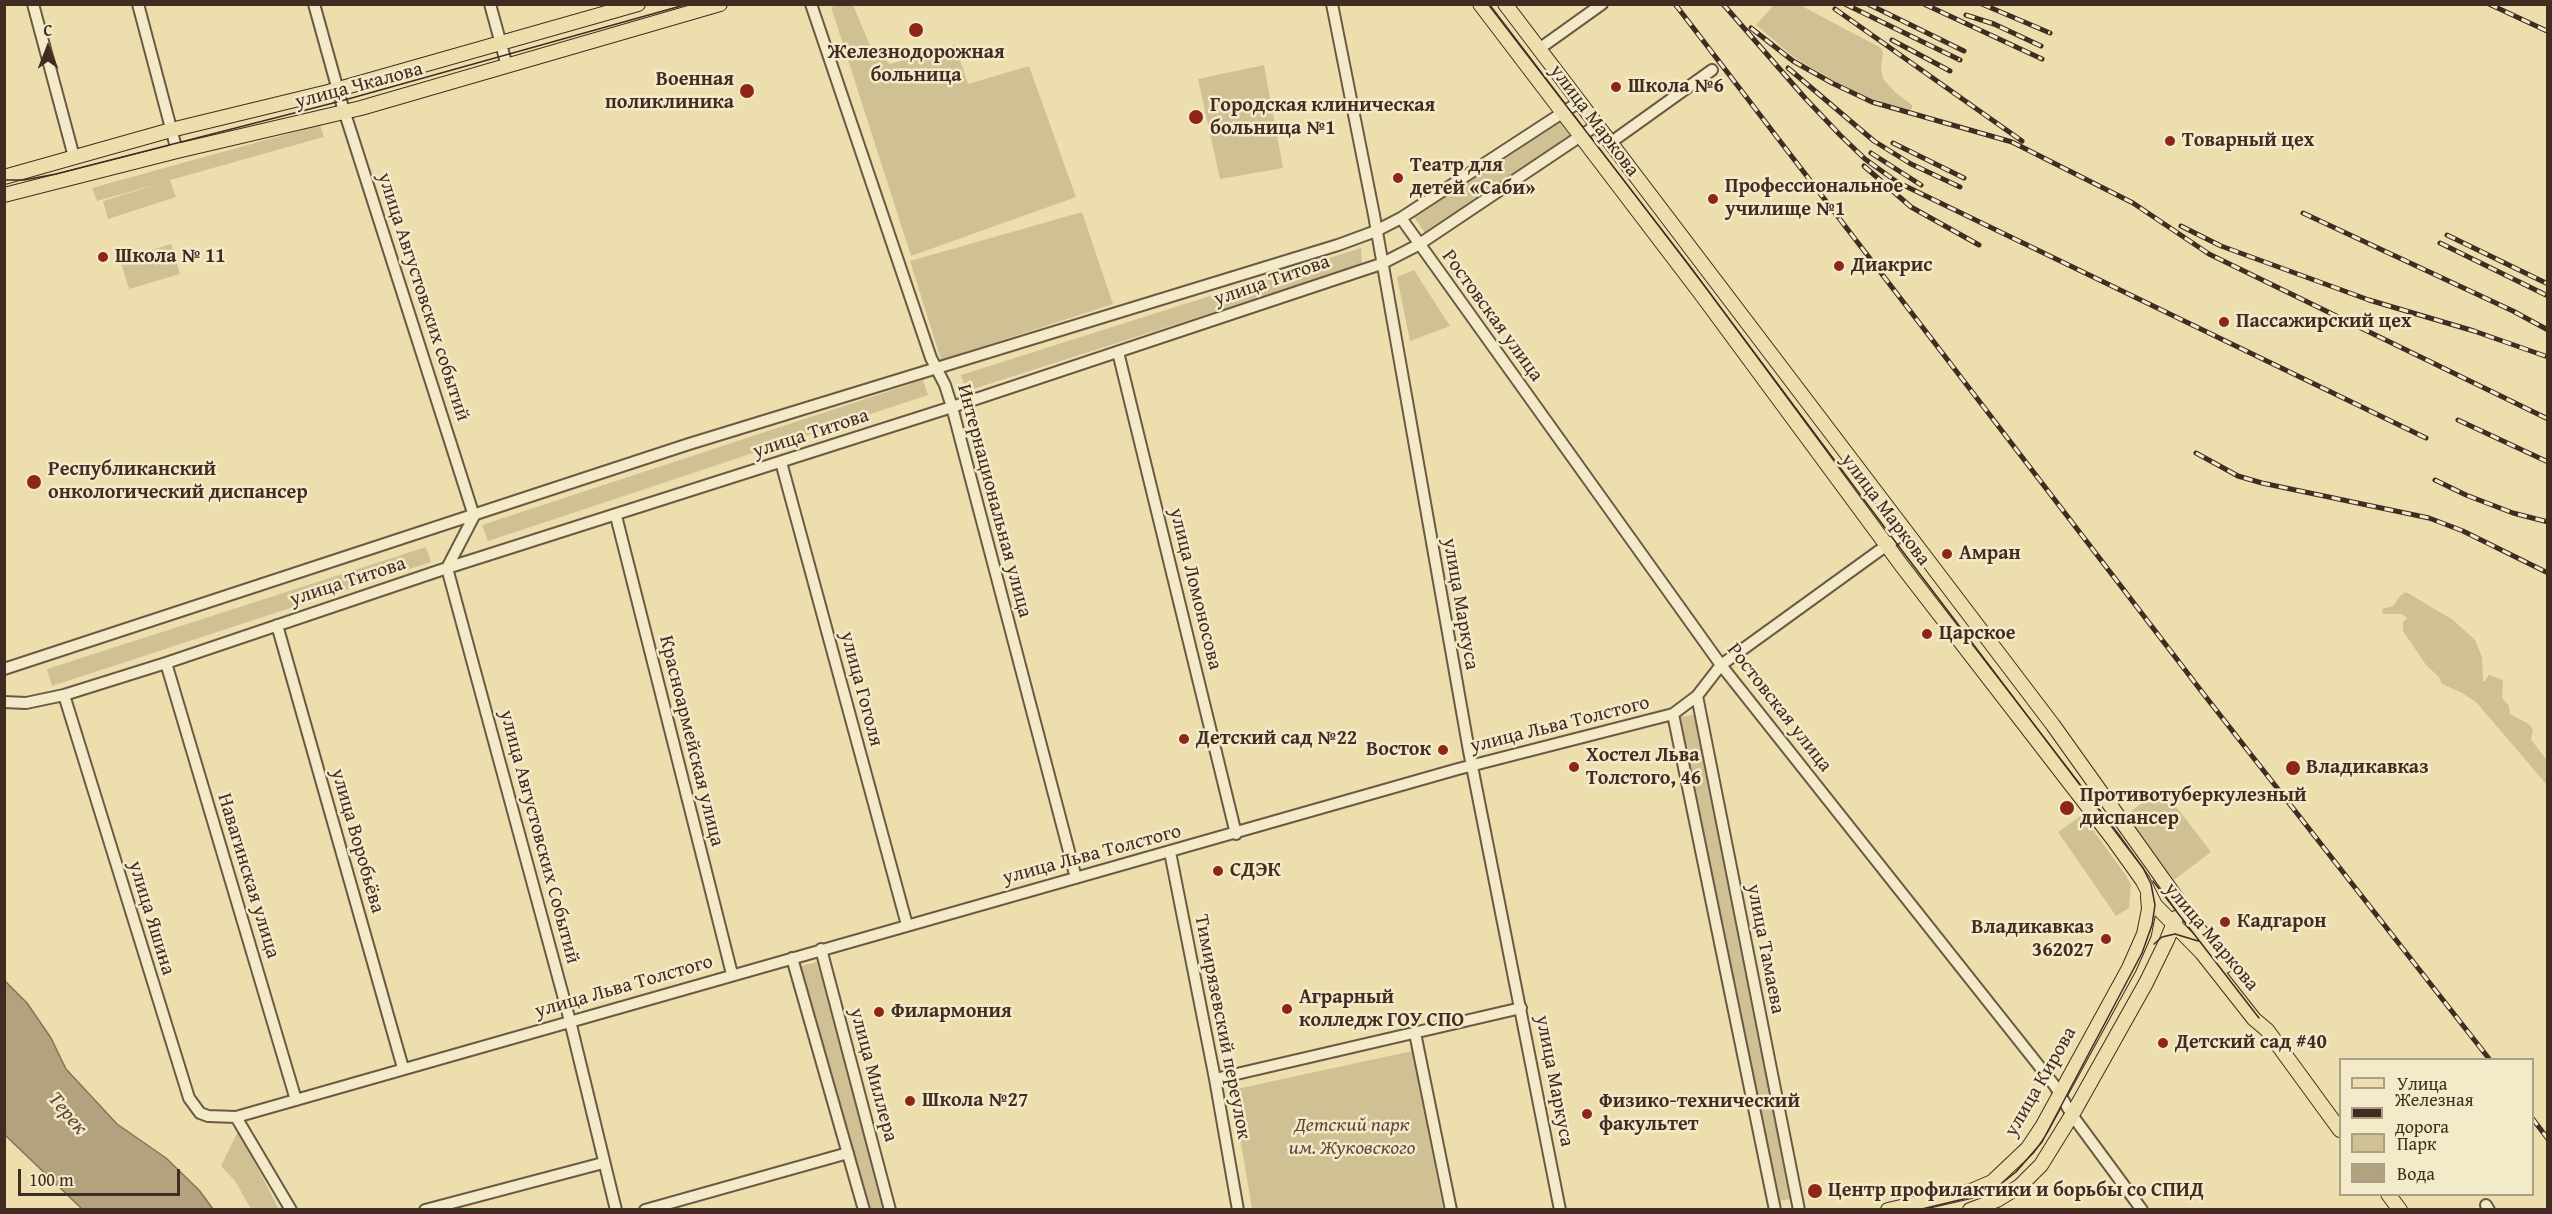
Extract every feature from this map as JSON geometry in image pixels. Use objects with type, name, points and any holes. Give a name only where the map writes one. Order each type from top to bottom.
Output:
[{"type":"main road","name":"улица Чкалова","points":[[4,177],[171,130],[338,89],[638,4]]},
{"type":"main road","name":"улица Чкалова","points":[[4,195],[344,112],[720,4]]},
{"type":"main road","name":"улица Маркова","points":[[1479,4],[1564,112],[1887,546],[2113,838],[2143,881],[2155,905],[2202,953],[2254,1019],[2267,1030],[2339,1129]]},
{"type":"main road","name":"улица Маркова","points":[[1505,4],[2053,725],[2177,901],[2262,1015],[2267,1030]]},
{"type":"main road","name":"улица Кирова","points":[[1888,1209],[1953,1197],[1992,1182],[2028,1148],[2042,1127],[2137,951],[2148,918],[2148,894]]},
{"type":"main road","points":[[1970,1209],[1998,1205],[2041,1165],[2072,1115],[2159,957],[2174,924],[2177,901]]},
{"type":"main road","points":[[2159,957],[2177,945],[2186,944],[2202,953]]},
{"type":"main road","points":[[2390,1196],[2400,1209]]},
{"type":"street","points":[[33,4],[74,157]]},
{"type":"street","points":[[138,4],[177,151]]},
{"type":"street","points":[[314,4],[338,89]]},
{"type":"street","points":[[490,4],[507,66]]},
{"type":"street","name":"Интернациональная улица","points":[[811,4],[936,369],[945,385],[952,408],[1076,878]]},
{"type":"street","name":"улица Маркуса","points":[[1332,4],[1376,231],[1472,765],[1560,1209]]},
{"type":"street","points":[[1539,49],[1602,4]]},
{"type":"street","points":[[1610,143],[1712,70]]},
{"type":"street","name":"улица Августовских событий","points":[[338,89],[474,516]]},
{"type":"street","name":"улица Титова","points":[[4,669],[689,444],[1338,245],[1376,231],[1401,218],[1579,102]]},
{"type":"street","name":"улица Титова","points":[[4,702],[26,703],[64,695],[166,663],[447,568],[952,408],[1381,264],[1418,245],[1597,125]]},
{"type":"street","name":"Ростовская улица","points":[[1401,218],[1418,245],[1721,665],[2060,1093],[2072,1115],[2142,1209]]},
{"type":"street","name":"улица Ломоносова","points":[[1118,352],[1236,834]]},
{"type":"street","name":"улица Гоголя","points":[[781,462],[907,925]]},
{"type":"street","points":[[447,568],[474,516]]},
{"type":"street","name":"Красноармейская улица","points":[[616,516],[732,974]]},
{"type":"street","name":"улица Льва Толстого","points":[[237,1117],[732,974],[1236,834],[1472,765],[1673,714],[1697,696],[1721,665],[1905,532]]},
{"type":"street","name":"улица Августовских Событий","points":[[447,568],[570,1021],[616,1209]]},
{"type":"street","name":"улица Воробьёва","points":[[276,625],[404,1068]]},
{"type":"street","name":"Навагинская улица","points":[[166,663],[296,1100]]},
{"type":"street","name":"улица Яшина","points":[[64,695],[189,1098],[200,1113],[208,1116],[237,1117]]},
{"type":"street","name":"улица Тамаева","points":[[1697,696],[1799,1209]]},
{"type":"street","points":[[1673,714],[1775,1209]]},
{"type":"street","name":"Тимирязевский переулок","points":[[1170,852],[1238,1209]]},
{"type":"street","name":"улица Миллера","points":[[821,949],[890,1209]]},
{"type":"street","points":[[792,958],[864,1209]]},
{"type":"street","points":[[1215,1079],[1521,1008]]},
{"type":"street","points":[[1414,1033],[1451,1209]]},
{"type":"street","points":[[237,1117],[291,1209]]},
{"type":"street","points":[[645,1209],[848,1153]]},
{"type":"street","points":[[425,1209],[603,1163]]},
{"type":"green space","points":[[853,5],[871,48],[890,64],[955,45],[968,84],[1029,66],[1076,197],[911,256],[831,7]]},
{"type":"green space","points":[[1774,5],[1800,5],[1881,48],[1883,79],[1912,105],[1912,109],[1907,111],[1872,99],[1834,81],[1795,58],[1756,25]]},
{"type":"green space","points":[[1264,65],[1283,168],[1220,179],[1198,79]]},
{"type":"green space","points":[[1563,121],[1574,136],[1425,233],[1414,217]]},
{"type":"green space","points":[[320,125],[324,137],[170,180],[176,197],[108,219],[103,201],[162,183],[97,201],[92,188]]},
{"type":"green space","points":[[1082,212],[1113,304],[941,360],[910,261]]},
{"type":"green space","points":[[171,244],[180,274],[129,289],[120,260]]},
{"type":"green space","points":[[1361,248],[1362,264],[967,391],[961,375]]},
{"type":"green space","points":[[1414,270],[1450,326],[1410,341],[1397,277]]},
{"type":"green space","points":[[923,380],[928,395],[488,541],[482,525]]},
{"type":"green space","points":[[426,547],[431,562],[52,686],[47,669]]},
{"type":"green space","points":[[2406,592],[2453,620],[2475,640],[2482,657],[2483,681],[2489,675],[2503,680],[2502,698],[2509,706],[2510,714],[2529,724],[2533,730],[2531,739],[2547,761],[2547,785],[2476,702],[2442,684],[2439,677],[2426,665],[2403,631],[2403,622],[2407,618],[2402,614],[2383,614],[2382,609],[2393,606]]},
{"type":"green space","points":[[1695,714],[1791,1199],[1777,1201],[1681,717]]},
{"type":"green space","points":[[2162,788],[2211,852],[2174,880],[2126,815]]},
{"type":"green space","points":[[2082,815],[2131,885],[2129,908],[2116,916],[2058,832]]},
{"type":"green space","points":[[817,962],[885,1209],[868,1209],[801,966]]},
{"type":"green space","name":"Детский парк им. Жуковского","points":[[1412,1051],[1443,1209],[1252,1209],[1232,1090]]},
{"type":"green space","points":[[238,1131],[279,1209],[251,1209],[235,1181],[221,1166]]},
{"type":"water","name":"Терек","points":[[4,980],[27,1003],[51,1038],[66,1069],[117,1124],[166,1158],[199,1190],[213,1209],[82,1209],[5,1135]]},
{"type":"tram line","points":[[4,180],[24,180],[56,174],[341,101],[688,4]]},
{"type":"tram line","points":[[1488,4],[1689,265],[2143,868],[2151,884],[2155,905],[2152,925],[2142,953],[2042,1142],[2016,1172],[1997,1187],[1976,1196],[1918,1210]]},
{"type":"tram line","points":[[2153,881],[2259,1018]]},
{"type":"tram line","points":[[2154,944],[2162,937],[2175,934],[2198,941]]},
{"type":"railway","points":[[1675,4],[2202,692],[2488,1058]]},
{"type":"railway","points":[[1723,4],[1840,135],[1865,159],[1897,182],[2426,438]]},
{"type":"railway","points":[[1845,4],[1960,60]]},
{"type":"railway","points":[[1868,4],[1964,51]]},
{"type":"railway","points":[[1924,4],[2042,59]]},
{"type":"railway","points":[[1982,4],[2050,33]]},
{"type":"railway","points":[[2489,4],[2547,31]]},
{"type":"railway","points":[[1835,9],[2022,141]]},
{"type":"railway","points":[[1966,15],[1994,24],[2041,46]]},
{"type":"railway","points":[[1751,28],[1793,61],[1832,83],[1872,102],[2012,142],[2133,203],[2209,254],[2548,419]]},
{"type":"railway","points":[[1892,40],[1950,71]]},
{"type":"railway","points":[[1788,68],[1874,141],[1911,164],[1960,187]]},
{"type":"railway","points":[[1893,143],[1964,178]]},
{"type":"railway","points":[[1871,153],[1921,185]]},
{"type":"railway","points":[[1864,166],[1911,207],[1979,245]]},
{"type":"railway","points":[[2303,213],[2513,311],[2548,330]]},
{"type":"railway","points":[[2181,226],[2221,246],[2369,300],[2474,331],[2548,357]]},
{"type":"railway","points":[[2447,235],[2548,284]]},
{"type":"railway","points":[[2440,243],[2548,296]]},
{"type":"railway","points":[[2458,420],[2548,462]]},
{"type":"railway","points":[[2196,453],[2238,476],[2262,483],[2429,518],[2463,531],[2548,573]]},
{"type":"railway","points":[[2435,480],[2513,513],[2548,522]]},
{"type":"railway","points":[[2534,1121],[2548,1139]]},
{"type":"place","name":"Железнодорожная больница","points":[[916,30]]},
{"type":"place","name":"Школа №6","points":[[1616,87]]},
{"type":"place","name":"Военная поликлиника","points":[[747,91]]},
{"type":"place","name":"Городская клиническая больница №1","points":[[1196,117]]},
{"type":"place","name":"Товарный цех","points":[[2170,141]]},
{"type":"place","name":"Театр для детей «Саби»","points":[[1398,178]]},
{"type":"place","name":"Профессиональное училище №1","points":[[1713,199]]},
{"type":"place","name":"Школа № 11","points":[[103,257]]},
{"type":"place","name":"Диакрис","points":[[1839,266]]},
{"type":"place","name":"Пассажирский цех","points":[[2224,322]]},
{"type":"place","name":"Республиканский онкологический диспансер","points":[[34,482]]},
{"type":"place","name":"Амран","points":[[1947,554]]},
{"type":"place","name":"Царское","points":[[1927,634]]},
{"type":"place","name":"Детский сад №22","points":[[1184,739]]},
{"type":"place","name":"Восток","points":[[1443,750]]},
{"type":"place","name":"Хостел Льва Толстого, 46","points":[[1574,767]]},
{"type":"place","name":"Владикавказ","points":[[2293,768]]},
{"type":"place","name":"Противотуберкулезный диспансер","points":[[2067,808]]},
{"type":"place","name":"СДЭК","points":[[1218,871]]},
{"type":"place","name":"Кадгарон","points":[[2225,922]]},
{"type":"place","name":"Владикавказ 362027","points":[[2106,939]]},
{"type":"place","name":"Аграрный колледж ГОУ СПО","points":[[1287,1009]]},
{"type":"place","name":"Филармония","points":[[879,1012]]},
{"type":"place","name":"Детский сад #40","points":[[2163,1043]]},
{"type":"place","name":"Школа №27","points":[[910,1101]]},
{"type":"place","name":"Физико-технический факультет","points":[[1587,1114]]},
{"type":"place","name":"Центр профилактики и борьбы со СПИД","points":[[1815,1191]]}]
